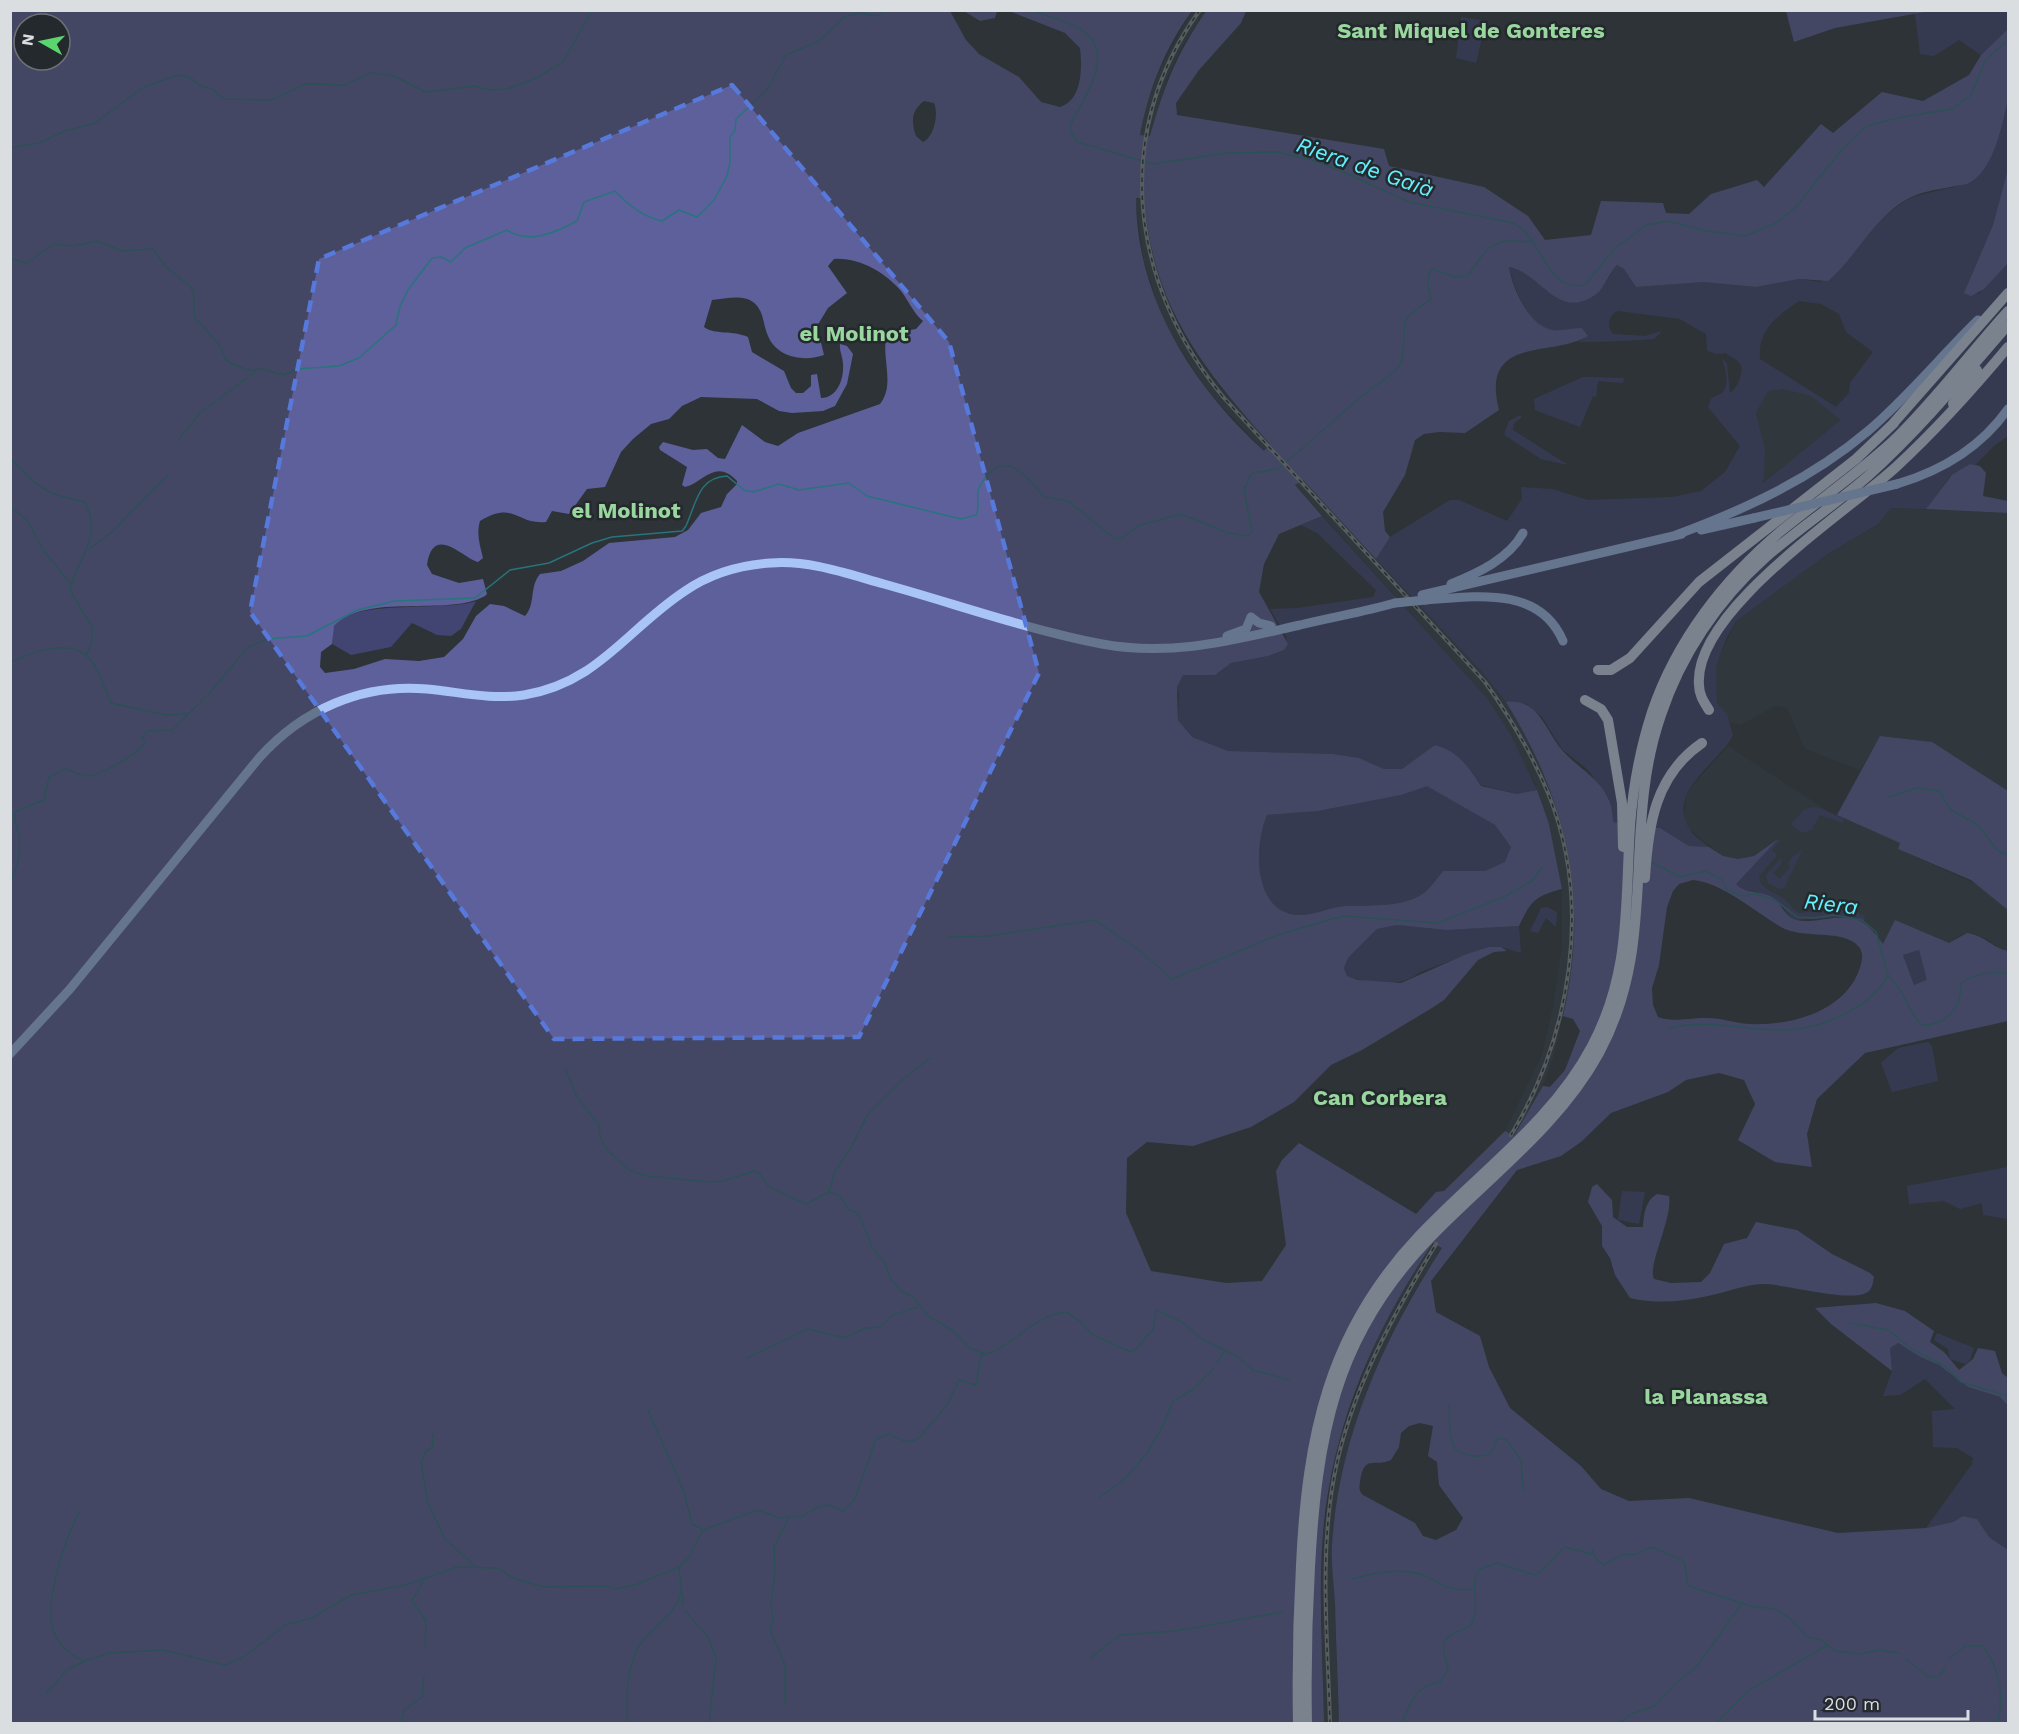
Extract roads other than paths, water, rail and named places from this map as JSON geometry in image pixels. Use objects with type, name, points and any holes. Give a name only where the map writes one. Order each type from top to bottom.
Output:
[{"type":"highway","points":[[1782,531],[1790,520],[1857,463],[2008,292]]},
{"type":"highway","points":[[1298,1724],[1298,1629],[1306,1487],[1318,1418],[1334,1366],[1363,1308],[1394,1264],[1542,1115],[1580,1065],[1602,1028],[1621,969],[1627,927],[1630,829],[1636,779],[1656,700],[1680,649],[1709,605],[1732,577],[1782,531],[1892,441],[2008,311]]},
{"type":"highway","points":[[1929,435],[2008,325]]},
{"type":"highway","points":[[1630,971],[1636,928],[1639,829],[1646,772],[1660,717],[1688,654],[1719,607],[1751,571],[1860,482],[1908,438],[2008,325]]},
{"type":"highway","points":[[1709,710],[1700,694],[1700,670],[1712,641],[1725,619],[1773,567],[1877,484],[1929,435],[1962,402],[2008,347]]},
{"type":"highway","points":[[1598,670],[1611,670],[1630,658],[1699,582],[1856,459],[1894,423]]},
{"type":"highway","points":[[1580,1065],[1599,1025],[1613,982],[1621,935],[1623,889],[1622,803],[1608,720],[1601,709],[1585,700]]},
{"type":"highway","points":[[1307,1724],[1309,1590],[1315,1490],[1327,1419],[1348,1357],[1371,1312],[1405,1265],[1549,1121],[1583,1078],[1610,1031],[1630,971],[1640,928],[1652,812],[1672,772],[1692,750],[1702,743]]},
{"type":"main road","points":[[1676,535],[1758,502],[1832,458],[1885,416],[2008,292]]},
{"type":"main road","points":[[10,1054],[70,989],[269,747],[301,721],[348,698],[378,690],[405,688],[500,698],[557,687],[598,666],[659,610],[688,589],[733,569],[774,563],[830,569],[1089,641],[1134,649],[1198,647],[1382,607],[1401,599],[1426,596],[1561,562],[1755,519],[1897,484],[1922,476],[1958,458],[1988,433],[2008,409]]},
{"type":"main road","points":[[1426,596],[1489,566],[1512,549],[1523,533]]},
{"type":"main road","points":[[10,1048],[67,986],[266,744],[299,718],[346,694],[378,686],[405,684],[499,694],[556,683],[595,662],[656,607],[686,586],[723,568],[774,558],[807,560],[1109,641],[1167,646],[1227,636],[1362,606],[1376,604],[1382,607]]},
{"type":"main road","points":[[1426,596],[1482,597],[1526,603],[1549,617],[1563,641]]},
{"type":"main road","points":[[1227,636],[1246,629],[1251,617],[1259,623],[1271,626]]},
{"type":"main road","points":[[1250,620],[1259,629]]},
{"type":"main road","points":[[1259,629],[1298,625]]},
{"type":"waterway","points":[[10,148],[39,143],[65,131],[95,123],[144,87],[178,75],[190,77],[199,85],[212,89],[224,99],[271,100],[306,84],[345,85],[370,73],[394,76],[426,92],[474,86],[489,90],[507,89],[536,78],[563,62],[592,10]]},
{"type":"waterway","points":[[10,258],[27,263],[54,244],[73,246],[97,241],[122,251],[153,249],[167,268],[191,287],[194,296],[194,317],[218,343],[227,361],[247,370],[262,369],[284,375],[297,369],[339,366],[359,358],[396,325],[400,306],[408,290],[432,258],[441,257],[451,262],[465,248],[507,230],[533,237],[552,233],[577,221],[584,202],[615,191],[636,209],[655,219],[662,221],[679,210],[697,217],[714,200],[727,176],[730,162],[730,137],[735,130],[736,119],[767,90],[786,55],[819,41],[844,17],[859,13],[877,16],[886,10]]},
{"type":"waterway","name":"Riera de Gaià","points":[[1033,10],[1080,29],[1091,39],[1097,50],[1095,75],[1071,124],[1071,131],[1077,142],[1153,164],[1227,153],[1277,152],[1311,160],[1339,170],[1409,202],[1517,225],[1529,236],[1554,275],[1562,282],[1572,285],[1585,285],[1614,249],[1646,225],[1668,221],[1706,231],[1745,236],[1776,223],[1795,208],[1843,148],[1867,126],[1897,118],[1952,109],[1971,95],[1986,59],[2008,40]]},
{"type":"waterway","points":[[10,883],[19,847],[15,812],[44,800],[49,777],[65,769],[87,776],[101,772],[137,751],[145,741],[142,737],[148,731],[172,730],[208,695],[247,648],[267,639],[307,636],[357,610],[395,601],[475,598],[510,570],[549,563],[592,543],[612,537],[682,531],[699,493],[704,486],[717,478],[727,476],[744,490],[753,492],[779,484],[799,490],[849,483],[867,496],[961,519],[976,515],[979,488],[987,475],[995,468],[1004,466],[1012,467],[1020,472],[1044,497],[1068,501],[1115,539],[1122,538],[1138,526],[1181,514],[1228,533],[1247,536],[1252,532],[1244,490],[1252,473],[1279,469],[1357,400],[1395,371],[1402,361],[1405,323],[1408,316],[1431,299],[1428,280],[1432,269],[1456,277],[1467,276],[1492,246],[1504,242],[1533,242]]},
{"type":"waterway","points":[[179,439],[200,413],[256,371]]},
{"type":"waterway","points":[[10,458],[35,483],[51,493],[85,502],[90,515],[90,538],[70,590],[92,627],[92,642],[86,656]]},
{"type":"waterway","points":[[89,549],[112,532],[167,476]]},
{"type":"waterway","points":[[10,506],[27,520],[43,550],[70,583]]},
{"type":"waterway","points":[[10,663],[39,651],[72,649],[81,652],[93,663],[111,703],[166,715],[186,714]]},
{"type":"waterway","points":[[1889,797],[1917,788],[1939,791],[1951,810],[1978,825],[1997,850],[2008,855]]},
{"type":"waterway","name":"Riera","points":[[1651,862],[1680,877],[1705,871],[1721,879],[1727,890],[1742,896],[1756,894],[1775,900],[1797,917],[1814,918],[1834,915],[1862,920],[1876,932],[1888,975],[1900,990],[1915,1018],[1922,1025],[1939,1022],[1951,1013],[1959,1000],[1961,983],[1971,977],[1984,974],[2008,973]]},
{"type":"waterway","points":[[948,937],[988,936],[1095,920],[1140,951],[1172,979],[1280,934],[1343,916],[1438,923],[1506,896],[1532,881],[1542,867]]},
{"type":"waterway","points":[[1668,1028],[1714,1024],[1775,1030],[1819,1025],[1862,1004],[1878,990],[1887,977]]},
{"type":"waterway","points":[[829,1192],[835,1171],[852,1146],[868,1114],[902,1080],[930,1058]]},
{"type":"waterway","points":[[565,1069],[577,1097],[599,1125],[600,1137],[607,1150],[629,1170],[646,1176],[710,1182],[723,1181],[754,1171],[759,1173],[769,1187],[806,1204],[829,1192],[839,1195],[849,1210],[858,1213],[873,1249],[884,1262],[892,1281],[901,1291],[913,1297],[928,1316],[952,1330],[970,1348],[985,1354]]},
{"type":"waterway","points":[[747,1358],[808,1329],[845,1338],[866,1328],[880,1327],[893,1315],[917,1307]]},
{"type":"waterway","points":[[79,1513],[62,1554],[53,1590],[51,1621],[56,1638],[63,1646],[84,1661],[110,1653],[163,1650],[225,1665],[244,1657],[285,1625],[312,1618],[351,1595],[406,1585],[457,1567],[497,1568],[515,1579],[545,1587],[606,1586],[617,1589],[638,1584],[679,1567],[689,1557],[703,1530],[758,1510],[779,1518],[802,1516],[820,1506],[828,1505],[843,1511],[855,1499],[876,1439],[889,1434],[906,1442],[918,1439],[947,1405],[959,1380],[976,1385],[981,1356],[997,1350],[1038,1322],[1056,1314],[1066,1312],[1080,1321],[1093,1335],[1131,1352],[1138,1348],[1153,1331],[1156,1310],[1182,1322],[1202,1339],[1238,1357],[1253,1370],[1289,1380]]},
{"type":"waterway","points":[[1850,1323],[1888,1330],[1912,1349],[1946,1367],[1961,1382],[2008,1396]]},
{"type":"waterway","points":[[1217,1363],[1225,1351]]},
{"type":"waterway","points":[[1100,1497],[1124,1480],[1147,1453],[1164,1424],[1173,1401],[1194,1389],[1214,1368]]},
{"type":"waterway","points":[[1449,1405],[1450,1434],[1455,1449],[1468,1455],[1482,1456],[1491,1452],[1498,1438],[1507,1440],[1521,1460],[1523,1490]]},
{"type":"waterway","points":[[648,1410],[684,1492],[692,1524],[703,1530]]},
{"type":"waterway","points":[[433,1434],[432,1448],[425,1452],[421,1463],[428,1503],[445,1539],[475,1566]]},
{"type":"waterway","points":[[785,1704],[785,1665],[770,1630],[773,1620],[771,1604],[775,1569],[774,1547],[789,1517]]},
{"type":"waterway","points":[[1401,1724],[1419,1691],[1440,1682],[1448,1671],[1444,1644],[1450,1635],[1472,1623],[1476,1605],[1474,1587],[1480,1569],[1497,1563],[1535,1575],[1565,1547],[1592,1554]]},
{"type":"waterway","points":[[1592,1549],[1595,1558],[1604,1565],[1621,1555],[1636,1554],[1651,1547],[1684,1561],[1688,1586],[1751,1606],[1775,1609],[1790,1618],[1807,1637],[1821,1640],[1835,1651],[1861,1654],[1880,1650],[1898,1653]]},
{"type":"waterway","points":[[627,1720],[628,1682],[635,1655],[644,1639],[670,1613],[679,1599],[681,1587],[679,1567]]},
{"type":"waterway","points":[[1353,1579],[1377,1573],[1403,1571],[1426,1577],[1449,1588],[1473,1589]]},
{"type":"waterway","points":[[424,1580],[412,1601],[426,1621],[425,1646]]},
{"type":"waterway","points":[[682,1593],[683,1604]]},
{"type":"waterway","points":[[1619,1724],[1631,1714],[1655,1706],[1675,1684],[1698,1665],[1742,1603]]},
{"type":"waterway","points":[[685,1611],[708,1637],[716,1657],[709,1724]]},
{"type":"waterway","points":[[1090,1658],[1120,1635],[1176,1631],[1282,1612]]},
{"type":"waterway","points":[[1715,1724],[1748,1691],[1826,1646]]},
{"type":"waterway","points":[[1949,1659],[1965,1646],[1983,1646],[1994,1665],[1999,1683],[1998,1724]]},
{"type":"waterway","points":[[1906,1659],[1928,1677],[1939,1676],[1945,1669]]},
{"type":"waterway","points":[[46,1694],[67,1670],[83,1662]]},
{"type":"waterway","points":[[401,1724],[404,1710],[422,1697],[424,1676]]},
{"type":"railway","points":[[1200,10],[1171,57],[1153,107],[1143,157],[1143,208],[1151,258],[1168,307],[1192,354],[1224,398],[1485,682],[1527,749],[1548,793],[1562,835],[1570,879],[1572,923],[1569,968],[1561,1012],[1548,1055],[1532,1096],[1511,1135]]},
{"type":"railway","points":[[1330,1724],[1326,1569],[1329,1508],[1334,1477],[1350,1415],[1374,1356],[1436,1244]]},
{"type":"district","name":"Sant Miquel de Gonteres","points":[[1471,30]]},
{"type":"district","name":"el Molinot","points":[[854,333]]},
{"type":"district","name":"el Molinot","points":[[626,510]]},
{"type":"district","name":"Can Corbera","points":[[1380,1097]]},
{"type":"district","name":"la Planassa","points":[[1706,1396]]}]
